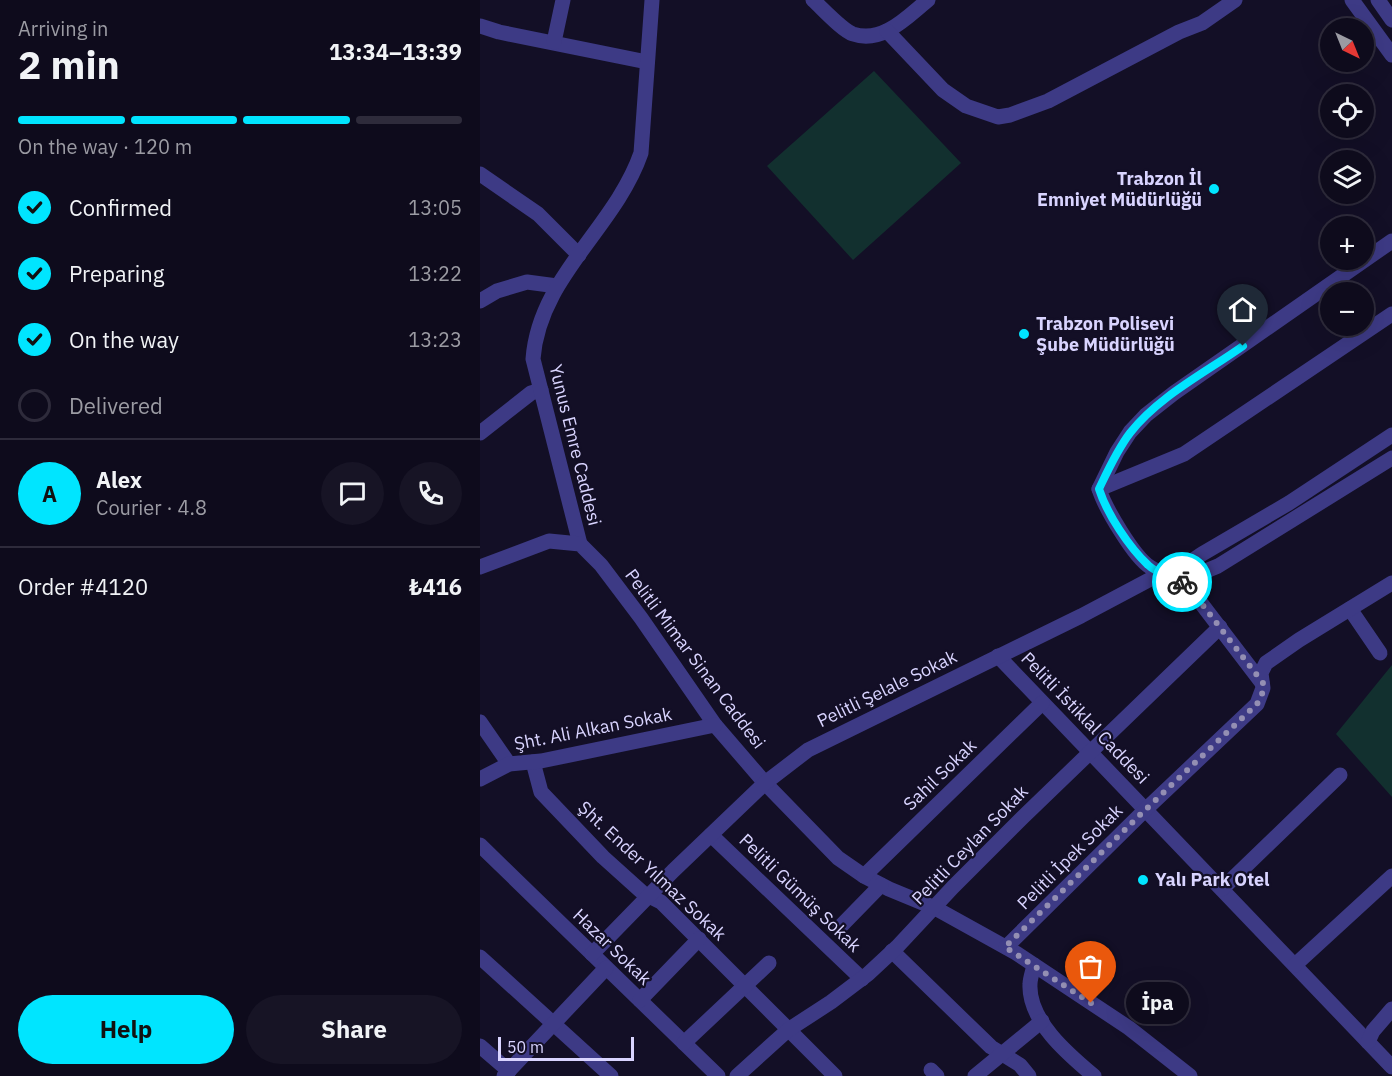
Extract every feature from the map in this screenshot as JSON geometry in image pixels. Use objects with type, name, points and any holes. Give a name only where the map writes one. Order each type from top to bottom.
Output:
[{"type":"street","points":[[554,42],[563,0]]},
{"type":"street","name":"Yunus Emre Caddesi","points":[[580,544],[533,358],[534,339],[548,301],[557,286],[624,191],[635,171],[640,153],[652,0]]},
{"type":"street","points":[[813,0],[851,34],[876,35],[887,32],[928,0]]},
{"type":"street","points":[[887,32],[943,90],[966,106],[998,117],[1048,101],[1179,32],[1202,23],[1235,0]]},
{"type":"street","points":[[1353,0],[1392,55]]},
{"type":"street","points":[[1378,0],[1392,20]]},
{"type":"street","points":[[480,26],[499,32],[647,62]]},
{"type":"street","points":[[480,174],[538,214],[579,255]]},
{"type":"street","points":[[1263,683],[1191,590],[1183,583],[1149,566],[1125,537],[1103,502],[1099,489],[1117,452],[1146,416],[1174,393],[1392,241]]},
{"type":"street","points":[[480,302],[497,291],[527,282],[557,286]]},
{"type":"street","points":[[1099,489],[1184,454],[1392,314]]},
{"type":"street","points":[[480,433],[531,393],[541,390]]},
{"type":"street","name":"Pelitli Şelale Sokak","points":[[1177,571],[1392,435]]},
{"type":"street","name":"Pelitli Şelale Sokak","points":[[592,954],[765,783],[808,750],[1081,616],[1162,573],[1177,571],[1201,573],[1218,566],[1392,458]]},
{"type":"street","points":[[480,567],[549,541],[580,544]]},
{"type":"street","name":"Pelitli Mimar Sinan Caddesi","points":[[580,544],[601,565],[634,609],[715,725],[765,783],[838,858],[864,876],[935,908],[1005,947],[1129,1028],[1190,1076]]},
{"type":"street","name":"Pelitli İpek Sokak","points":[[1005,947],[1145,809],[1257,704],[1262,695],[1261,673],[1266,663],[1350,609],[1391,586]]},
{"type":"street","points":[[1350,609],[1380,653]]},
{"type":"street","name":"Pelitli Ceylan Sokak","points":[[741,1075],[788,1030],[862,979],[892,951],[953,887],[1220,627]]},
{"type":"street","name":"Pelitli İstiklal Caddesi","points":[[998,656],[1392,1067]]},
{"type":"street","name":"Sahil Sokak","points":[[864,876],[1042,703]]},
{"type":"street","points":[[480,722],[509,764]]},
{"type":"street","name":"Şht. Ali Alkan Sokak","points":[[480,779],[509,764],[532,762],[715,725]]},
{"type":"street","name":"Şht. Ender Yılmaz Sokak","points":[[532,762],[541,792],[603,857],[643,893],[661,902],[835,1076]]},
{"type":"street","points":[[1222,889],[1340,775]]},
{"type":"street","name":"Pelitli Gümüş Sokak","points":[[711,835],[862,979]]},
{"type":"street","name":"Hazar Sokak","points":[[480,845],[718,1076]]},
{"type":"street","points":[[1295,965],[1392,876]]},
{"type":"street","points":[[840,927],[881,885]]},
{"type":"street","points":[[640,999],[699,939]]},
{"type":"street","points":[[892,951],[991,1047],[1020,1065],[1029,1076]]},
{"type":"street","points":[[480,957],[611,1076]]},
{"type":"street","points":[[684,1043],[769,963]]},
{"type":"street","points":[[1034,965],[1030,984],[1031,998],[1042,1021],[1055,1042],[1094,1076]]},
{"type":"street","points":[[480,1046],[507,1073],[606,968]]},
{"type":"street","points":[[1368,1042],[1373,1031],[1392,1009]]},
{"type":"street","points":[[975,1076],[1042,1021]]},
{"type":"green space","points":[[874,71],[961,163],[853,260],[767,166]]},
{"type":"green space","points":[[1392,665],[1392,797],[1336,734]]},
{"type":"way so far","points":[[1091,1003],[1005,947],[1257,704],[1262,695],[1263,683],[1191,590],[1182,582]]},
{"type":"place","name":"Trabzon İl Emniyet Müdürlüğü","points":[[1214,189]]},
{"type":"place","name":"Trabzon Polisevi Şube Müdürlüğü","points":[[1024,334]]},
{"type":"place","name":"Yalı Park Otel","points":[[1143,880]]},
{"type":"place","name":"İpa","points":[[1091,1003]]},
{"type":"route","points":[[1182,582],[1149,566],[1125,537],[1103,502],[1099,489],[1117,452],[1130,432],[1146,416],[1174,393],[1243,346]]}]
